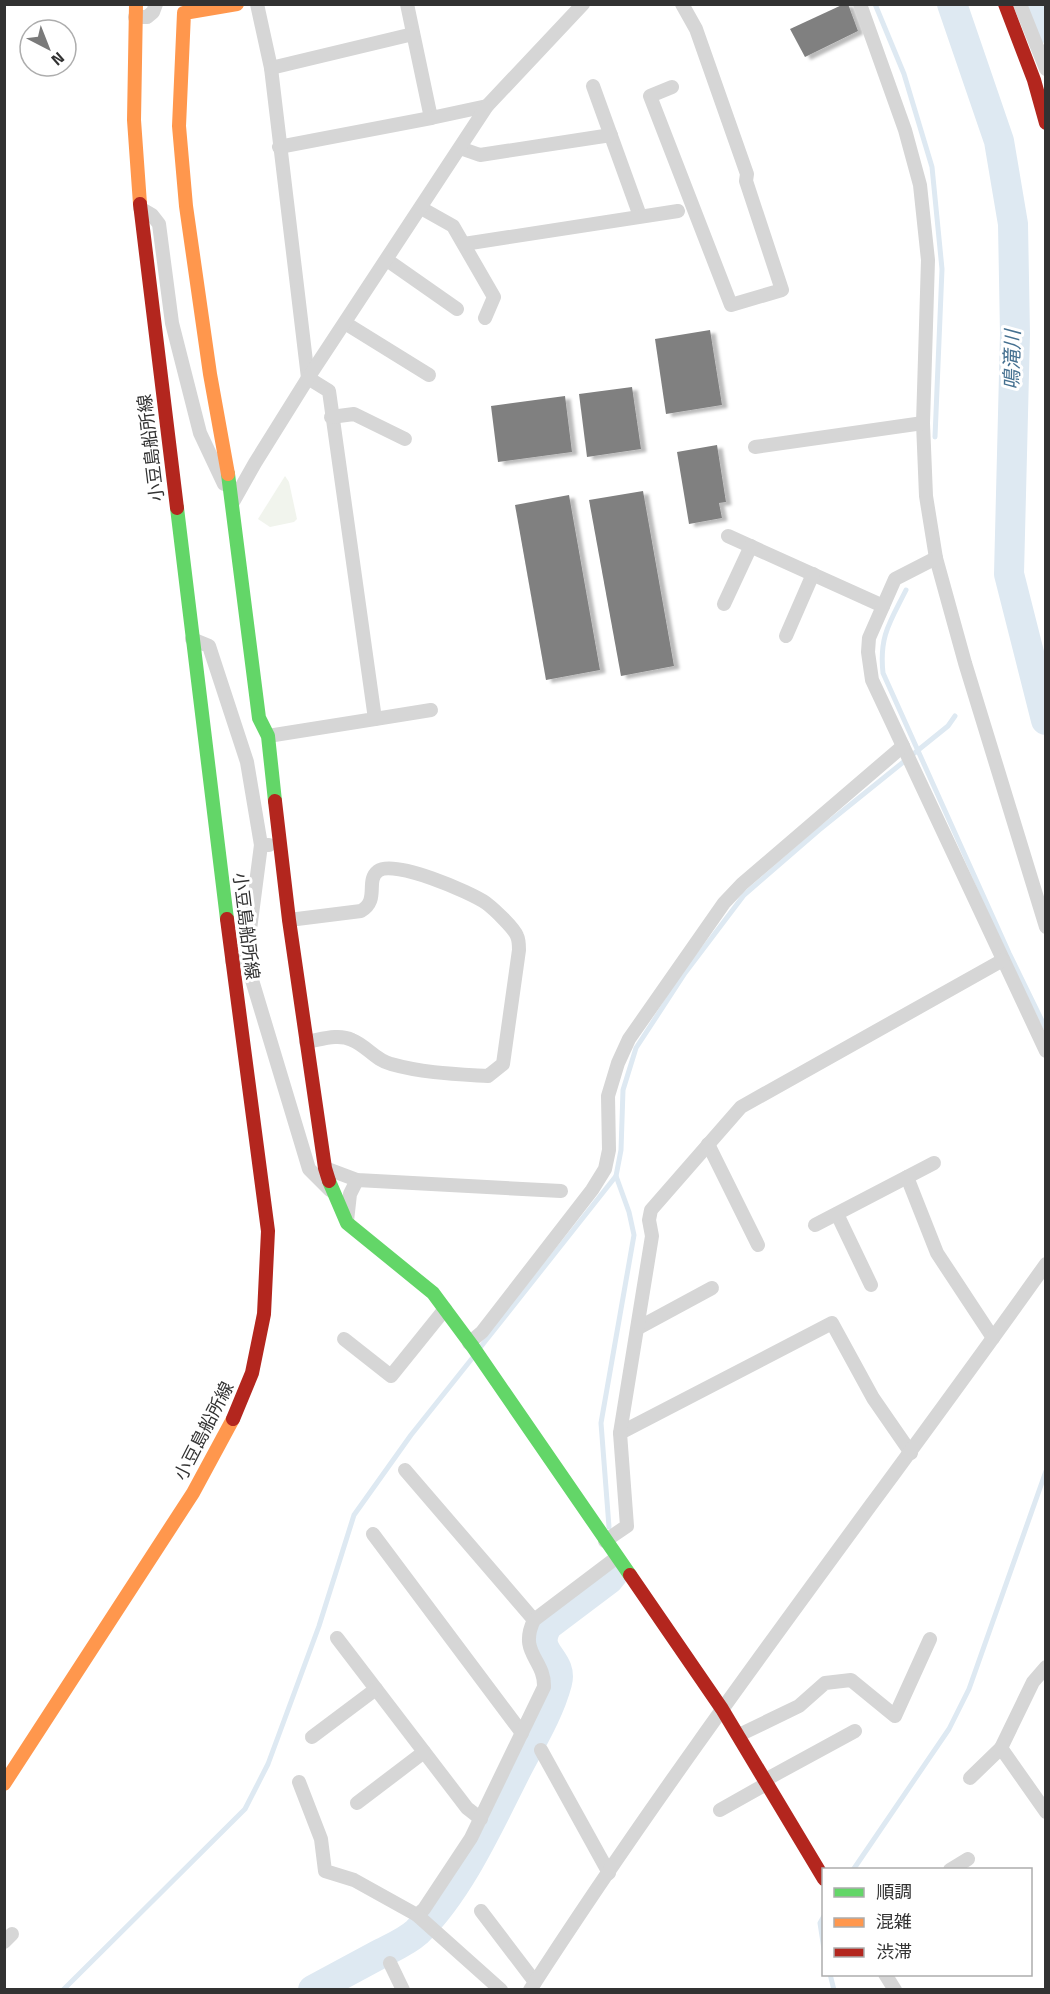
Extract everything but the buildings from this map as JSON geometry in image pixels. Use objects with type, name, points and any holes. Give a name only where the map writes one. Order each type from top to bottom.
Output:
[{"type":"street","points":[[135,10],[147,17],[153,12],[156,4]]},
{"type":"street","points":[[237,4],[184,13],[178,126],[186,206],[210,374],[233,502],[259,718],[268,736],[279,844],[306,1042],[325,1168],[332,1192],[347,1223],[433,1293],[471,1345],[722,1709],[822,1876]]},
{"type":"street","points":[[257,4],[271,68],[308,378],[328,392],[375,719]]},
{"type":"street","points":[[407,4],[431,118]]},
{"type":"street","points":[[233,502],[308,378],[487,106],[583,4]]},
{"type":"street","points":[[672,87],[650,96],[731,305],[782,290],[746,181],[747,174],[696,29],[682,4]]},
{"type":"street","points":[[860,4],[905,130],[920,185],[928,260],[923,423],[926,496],[936,558],[965,663],[1046,927]]},
{"type":"street","points":[[1005,4],[1034,80],[1046,123]]},
{"type":"street","points":[[1020,4],[1046,69]]},
{"type":"street","name":"小豆島船所線","points":[[4,1784],[193,1493],[229,1429],[252,1373],[264,1314],[268,1231],[239,961],[192,639],[140,208],[134,120],[135,10]]},
{"type":"street","points":[[271,68],[413,34]]},
{"type":"street","points":[[593,86],[640,216]]},
{"type":"street","points":[[279,147],[487,106]]},
{"type":"street","points":[[460,148],[480,155],[611,135]]},
{"type":"street","points":[[140,208],[152,215],[159,224],[172,323],[200,433],[233,502]]},
{"type":"street","points":[[421,208],[453,226],[464,244],[494,297],[485,318]]},
{"type":"street","points":[[464,244],[678,211]]},
{"type":"street","points":[[387,260],[457,309]]},
{"type":"street","points":[[345,323],[429,375]]},
{"type":"street","points":[[332,417],[354,414],[405,439]]},
{"type":"street","points":[[755,447],[923,423]]},
{"type":"street","points":[[728,536],[883,606]]},
{"type":"street","points":[[724,604],[750,546]]},
{"type":"street","points":[[936,558],[895,579],[869,638],[869,666],[872,680],[1046,1051]]},
{"type":"street","points":[[786,636],[813,574]]},
{"type":"street","points":[[192,639],[209,646],[247,762],[261,845],[239,961],[309,1169],[332,1192]]},
{"type":"street","points":[[268,736],[431,710]]},
{"type":"street","points":[[471,1345],[592,1190],[605,1169],[609,1150],[608,1096],[629,1039],[724,903],[742,884],[906,753]]},
{"type":"street","points":[[261,845],[279,844]]},
{"type":"street","points":[[289,920],[361,911],[371,902],[376,872],[398,868],[417,872],[485,903],[517,935],[519,950],[503,1064],[488,1076],[435,1073],[390,1064],[376,1058],[352,1040],[339,1036],[306,1042]]},
{"type":"street","points":[[605,1541],[627,1526],[620,1433],[652,1236],[651,1210],[741,1107],[1003,960]]},
{"type":"street","points":[[708,1144],[758,1245]]},
{"type":"street","points":[[815,1225],[934,1163]]},
{"type":"street","points":[[325,1168],[357,1180],[561,1191]]},
{"type":"street","points":[[907,1177],[937,1253],[993,1338]]},
{"type":"street","points":[[347,1223],[350,1194],[357,1180]]},
{"type":"street","points":[[837,1214],[871,1285]]},
{"type":"street","points":[[481,1911],[532,1986],[722,1709],[911,1453],[1046,1264]]},
{"type":"street","points":[[638,1328],[712,1288]]},
{"type":"street","points":[[344,1339],[391,1376],[445,1309]]},
{"type":"street","points":[[620,1433],[832,1323],[873,1398],[911,1453]]},
{"type":"street","points":[[405,1470],[534,1620]]},
{"type":"street","points":[[373,1534],[522,1733]]},
{"type":"street","points":[[424,1921],[424,1909],[471,1838],[544,1687],[543,1674],[528,1639],[534,1620],[616,1558]]},
{"type":"street","points":[[337,1638],[467,1808],[481,1819]]},
{"type":"street","points":[[739,1735],[799,1706],[825,1683],[851,1680],[895,1716],[930,1639]]},
{"type":"street","points":[[970,1778],[1000,1748],[1033,1682],[1046,1667]]},
{"type":"street","points":[[312,1737],[376,1689]]},
{"type":"street","points":[[720,1810],[855,1731]]},
{"type":"street","points":[[1000,1748],[1046,1812]]},
{"type":"street","points":[[541,1750],[609,1873]]},
{"type":"street","points":[[357,1803],[424,1752]]},
{"type":"street","points":[[299,1782],[321,1839],[325,1870],[354,1880],[424,1921],[501,1989]]},
{"type":"street","points":[[952,1868],[968,1859]]},
{"type":"street","points":[[390,1963],[403,1989]]},
{"type":"street","points":[[886,1976],[895,1989]]},
{"type":"shaded area","points":[[285,476],[289,482],[297,519],[294,522],[270,527],[258,519]]},
{"type":"waterway","points":[[875,4],[904,74],[932,167],[942,269],[935,437]]},
{"type":"waterway","name":"鳴滝川","points":[[952,4],[999,141],[1013,224],[1015,334],[1009,574],[1046,720]]},
{"type":"waterway","points":[[1037,4],[1046,28]]},
{"type":"waterway","points":[[906,590],[884,639],[883,673],[1009,953],[1046,1029]]},
{"type":"waterway","points":[[479,1349],[616,1176],[621,1150],[623,1090],[636,1048],[685,973],[744,895],[819,830],[948,726],[955,716]]},
{"type":"waterway","points":[[609,1527],[601,1423],[634,1235],[629,1212],[616,1176]]},
{"type":"waterway","points":[[63,1990],[245,1809],[268,1764],[319,1626],[354,1515],[411,1435],[474,1356]]},
{"type":"waterway","points":[[854,1868],[949,1729],[969,1689],[1046,1471]]},
{"type":"waterway","points":[[313,1990],[408,1939],[433,1915],[447,1896],[485,1833],[554,1694],[558,1674],[543,1642],[548,1625],[613,1574]]},
{"type":"waterway","points":[[822,1920],[820,1923],[822,1936]]},
{"type":"waterway","points":[[830,1976],[834,1990]]},
{"type":"traffic: fast","points":[[228,474],[259,718],[268,736],[275,801]]},
{"type":"traffic: fast","points":[[177,508],[227,919]]},
{"type":"traffic: fast","points":[[329,1181],[347,1223],[433,1293],[473,1347],[630,1575]]},
{"type":"traffic: slow","points":[[136,4],[134,120],[140,204]]},
{"type":"traffic: slow","points":[[228,474],[210,374],[186,206],[179,126],[184,13],[237,4]]},
{"type":"traffic: slow","points":[[4,1784],[193,1493],[233,1419]]},
{"type":"traffic: jam","points":[[1005,4],[1034,80],[1046,123]]},
{"type":"traffic: jam","points":[[140,204],[177,508]]},
{"type":"traffic: jam","points":[[275,801],[289,920],[325,1168],[329,1181]]},
{"type":"traffic: jam","points":[[227,919],[268,1231],[264,1314],[252,1373],[233,1419]]},
{"type":"traffic: jam","points":[[630,1575],[722,1709],[822,1876]]}]
